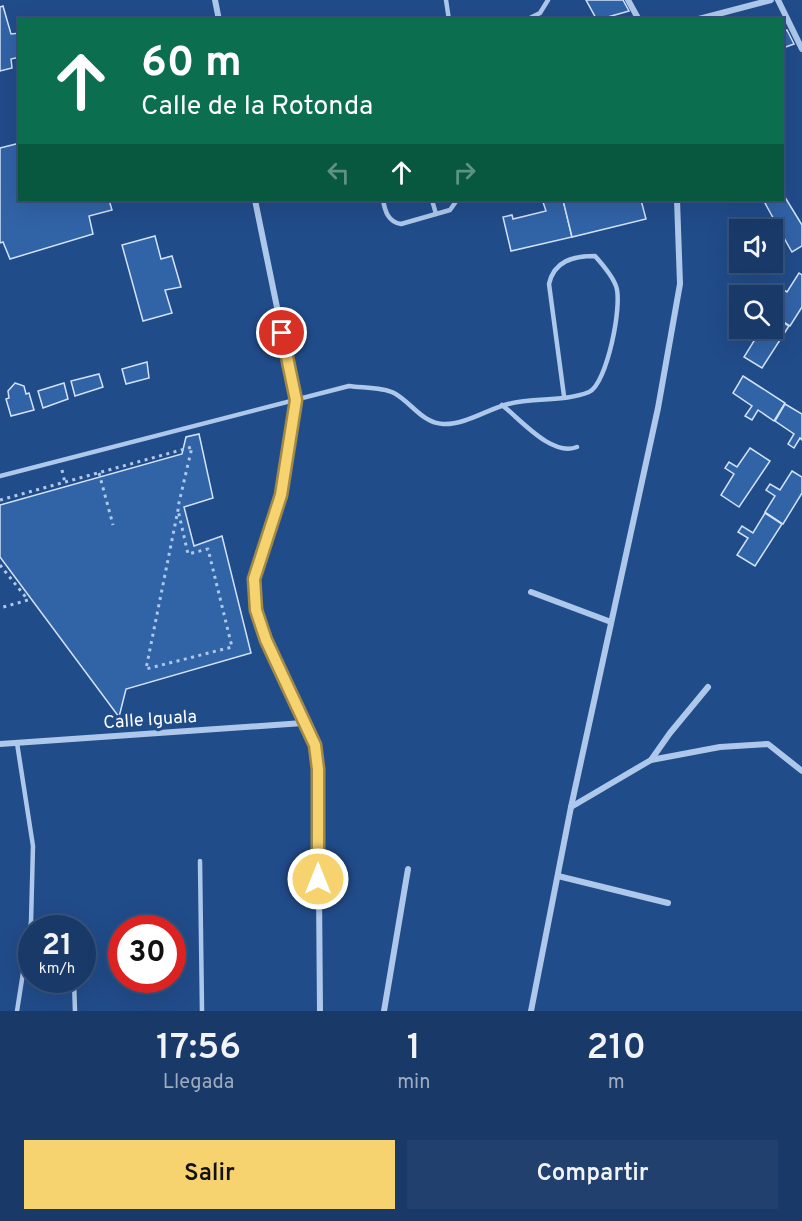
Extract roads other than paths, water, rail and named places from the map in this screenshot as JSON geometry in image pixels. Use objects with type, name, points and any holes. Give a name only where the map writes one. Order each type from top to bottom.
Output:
[{"type":"street","points":[[215,0],[219,18]]},
{"type":"street","points":[[628,0],[638,18]]},
{"type":"street","points":[[703,18],[771,0]]},
{"type":"street","points":[[778,0],[802,49]]},
{"type":"street","points":[[255,201],[296,400],[281,495],[254,579],[256,610],[266,640],[315,745],[318,769],[320,1011]]},
{"type":"street","points":[[531,1011],[571,807],[658,408],[680,284],[677,201]]},
{"type":"street","points":[[531,592],[611,622]]},
{"type":"street","points":[[651,760],[708,687]]},
{"type":"street","name":"Calle Iguala","points":[[0,744],[303,723]]},
{"type":"street","points":[[571,807],[651,760],[720,747],[768,744],[802,771]]},
{"type":"street","points":[[384,1011],[408,869]]},
{"type":"street","points":[[558,876],[668,903]]},
{"type":"lane","points":[[446,0],[449,18]]},
{"type":"lane","points":[[530,18],[540,13],[548,0]]},
{"type":"lane","points":[[383,201],[389,218],[394,223],[401,224],[450,210],[456,201]]},
{"type":"lane","points":[[432,201],[436,214]]},
{"type":"lane","points":[[0,476],[349,386],[393,392],[430,421],[444,424],[459,421],[502,405],[564,396],[592,391],[599,384],[619,305],[616,286],[596,256],[585,256],[561,263],[554,268],[549,285],[564,396]]},
{"type":"lane","points":[[502,405],[548,443],[560,449],[570,450],[577,447]]},
{"type":"lane","points":[[17,743],[33,846],[32,915]]},
{"type":"lane","points":[[200,861],[202,1011]]},
{"type":"lane","points":[[16,1011],[19,993]]},
{"type":"lane","points":[[74,993],[75,1011]]}]
